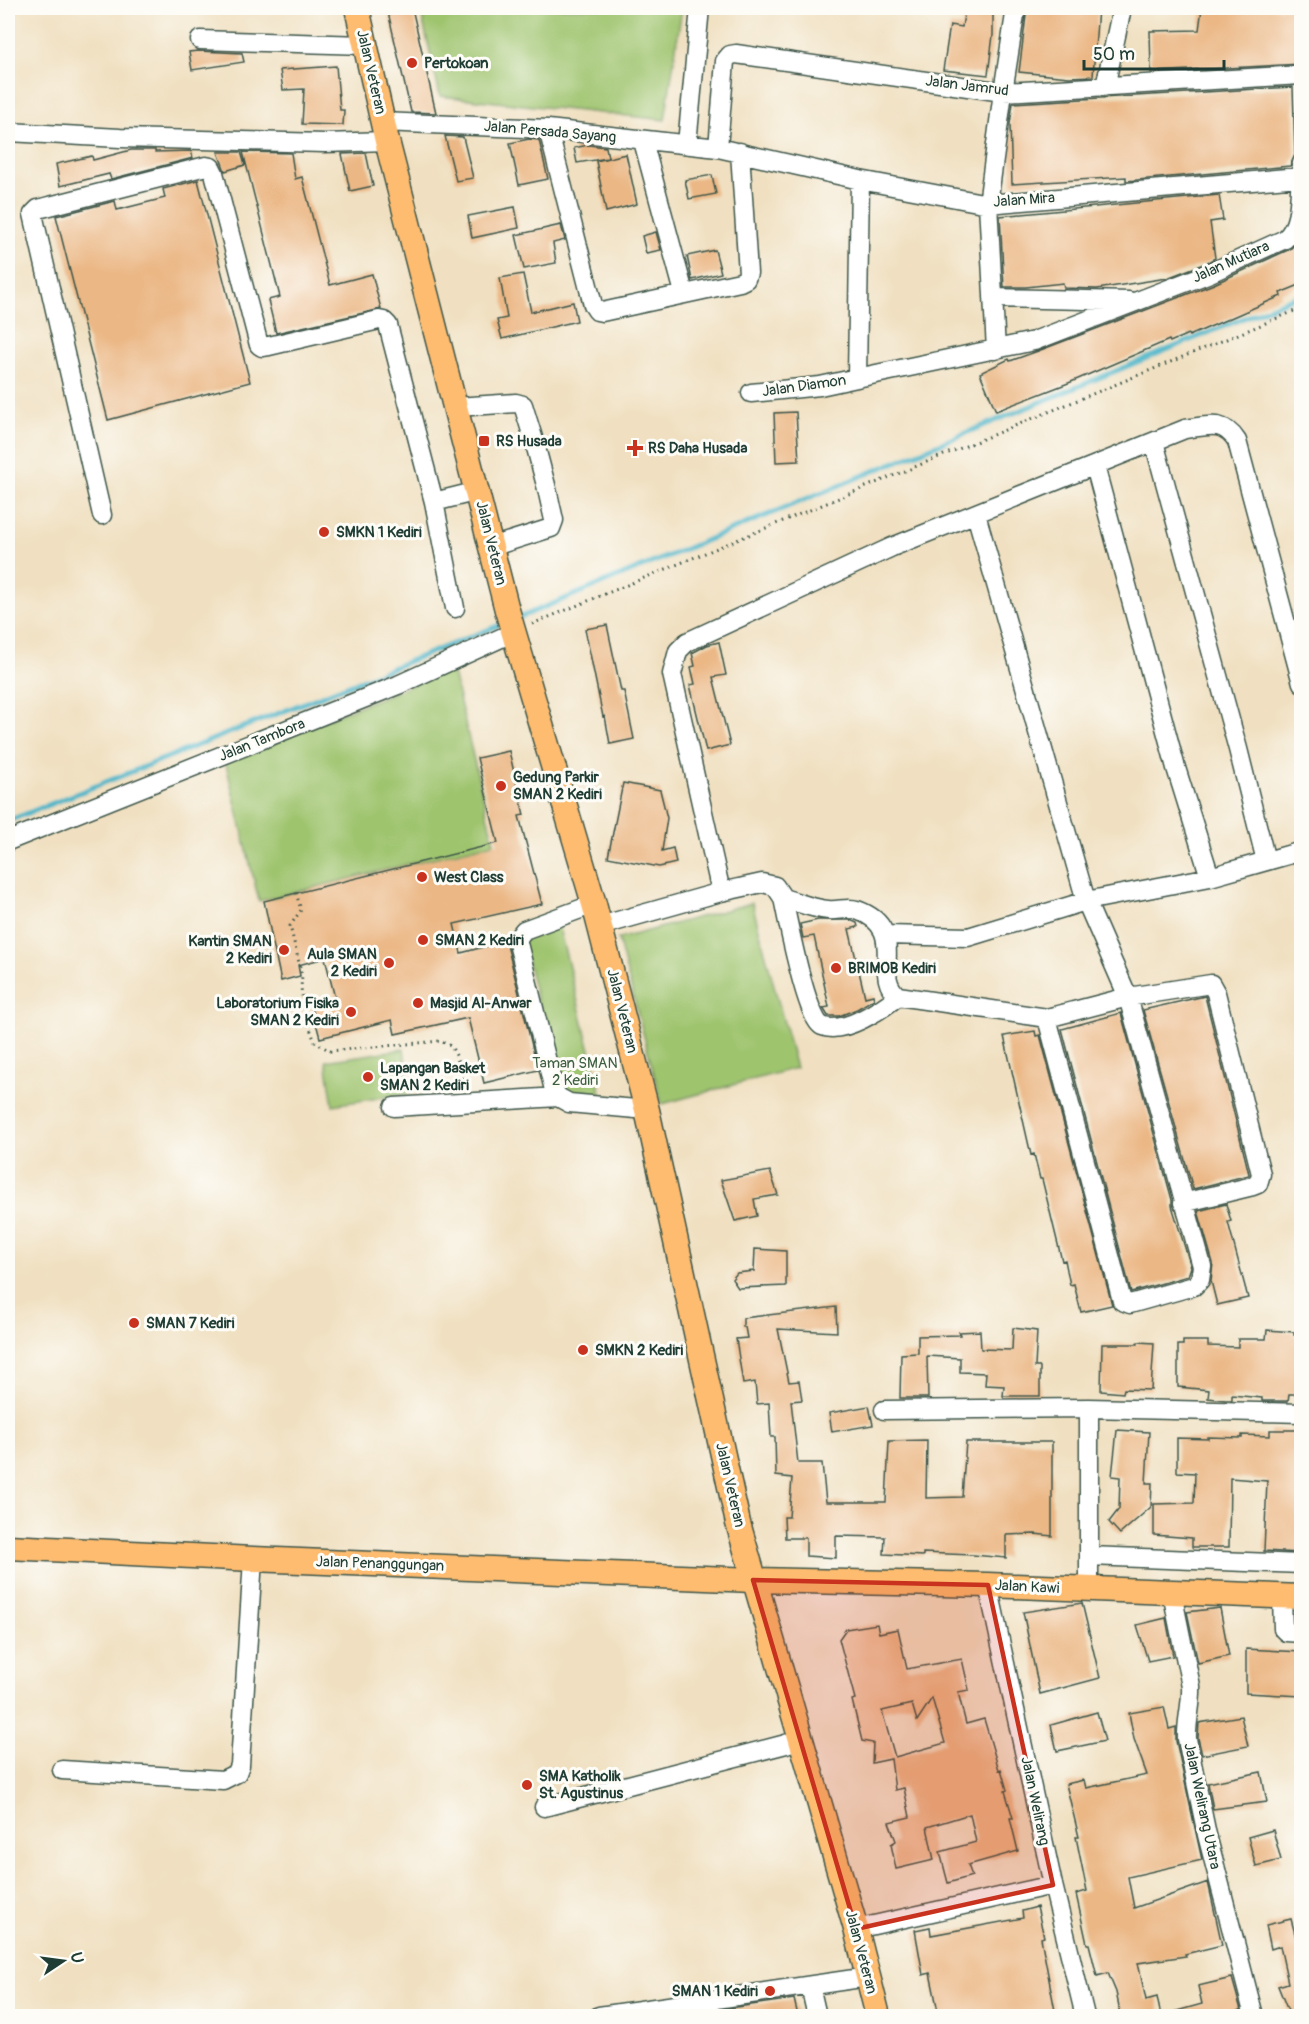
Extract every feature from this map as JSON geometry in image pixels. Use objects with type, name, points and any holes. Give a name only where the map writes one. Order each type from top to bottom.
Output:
[{"type":"main road","name":"Jalan Veteran","points":[[357,8],[385,131],[491,547],[511,623],[597,915],[647,1110],[738,1523],[856,1929],[878,2016]]},
{"type":"main road","name":"Jalan Penanggungan","points":[[8,1547],[753,1580]]},
{"type":"main road","name":"Jalan Kawi","points":[[753,1580],[988,1585],[1292,1597]]},
{"type":"street","points":[[687,144],[700,8]]},
{"type":"street","points":[[996,350],[988,204],[1016,8]]},
{"type":"street","points":[[1106,87],[1122,8]]},
{"type":"street","points":[[200,40],[365,45]]},
{"type":"street","name":"Jalan Jamrud","points":[[718,148],[724,61],[730,55],[736,54],[1003,92],[1302,75]]},
{"type":"street","points":[[548,129],[593,305],[597,311],[605,312],[746,279],[748,273],[740,152]]},
{"type":"street","name":"Jalan Persada Sayang","points":[[8,132],[120,138],[325,142],[385,131],[548,129],[718,148]]},
{"type":"street","points":[[644,141],[684,293]]},
{"type":"street","name":"Jalan Mira","points":[[718,148],[860,180],[988,204],[1300,170]]},
{"type":"street","points":[[102,515],[33,214],[38,209],[206,166],[211,167],[259,345],[269,346],[379,320],[388,325],[434,502],[455,608]]},
{"type":"street","name":"Jalan Mutiara","points":[[996,350],[1034,341],[1136,302],[1210,273],[1285,239],[1292,233],[1297,221],[1300,170]]},
{"type":"street","points":[[857,378],[860,180]]},
{"type":"street","name":"Jalan Mutiara","points":[[993,298],[1136,302]]},
{"type":"street","name":"Jalan Diamon","points":[[751,393],[820,386],[996,350]]},
{"type":"street","points":[[456,407],[516,403],[523,405],[547,489],[554,520],[551,528],[491,547]]},
{"type":"street","points":[[721,892],[672,674],[678,651],[687,642],[892,547],[1185,429],[1215,425],[1224,427],[1231,431],[1237,441],[1302,683]]},
{"type":"street","points":[[1154,442],[1238,749],[1266,861]]},
{"type":"street","points":[[1095,466],[1176,768],[1210,877]]},
{"type":"street","points":[[434,502],[478,491]]},
{"type":"street","points":[[976,514],[1086,901],[1128,997],[1202,1266],[1200,1281],[1194,1286],[1130,1304],[1125,1303],[1119,1295],[1047,1018]]},
{"type":"street","name":"Jalan Tambora","points":[[8,841],[399,685],[511,623]]},
{"type":"street","points":[[886,935],[968,937],[1086,901],[1210,877],[1302,851]]},
{"type":"street","points":[[647,1110],[569,1103],[558,1097],[554,1090],[517,939],[524,930],[762,883],[775,886],[783,898],[805,993],[814,1020],[821,1026],[833,1027],[854,1023],[878,1012],[898,996]]},
{"type":"street","points":[[783,898],[827,910],[854,909],[874,920],[886,935],[889,986],[898,996],[1047,1018],[1128,997],[1211,984],[1216,993],[1261,1174],[1258,1184],[1253,1186],[1183,1203]]},
{"type":"street","points":[[394,1107],[558,1097]]},
{"type":"street","points":[[884,1410],[1089,1408],[1302,1413]]},
{"type":"street","points":[[1089,1408],[1089,1590]]},
{"type":"street","points":[[1089,1556],[1302,1564]]},
{"type":"street","points":[[62,1770],[223,1780],[237,1773],[240,1765],[253,1559]]},
{"type":"street","name":"Jalan Welirang","points":[[988,1585],[1053,1884],[1085,2016]]},
{"type":"street","name":"Jalan Welirang Utara","points":[[1173,1593],[1191,1686],[1192,1701],[1187,1739],[1207,1835],[1254,2016]]},
{"type":"street","points":[[1292,1597],[1283,1629],[1286,1632],[1302,1633]]},
{"type":"street","points":[[544,1807],[799,1739]]},
{"type":"street","points":[[856,1929],[1053,1884]]},
{"type":"street","points":[[599,2016],[868,1977]]},
{"type":"street","points":[[810,1986],[817,2016]]},
{"type":"path","points":[[511,623],[1302,308]]},
{"type":"path","points":[[297,892],[301,910],[290,926],[302,975],[301,988],[305,1015],[315,1042],[330,1051],[440,1041],[451,1046],[457,1057],[468,1103]]},
{"type":"highlighted area","points":[[753,1580],[988,1585],[1053,1885],[856,1929]]},
{"type":"green space","points":[[420,8],[682,8],[665,120],[440,96]]},
{"type":"green space","points":[[452,669],[494,843],[259,901],[225,760]]},
{"type":"green space","points":[[752,903],[796,1068],[662,1104],[618,939]]},
{"type":"green space","name":"Taman SMAN 2 Kediri","points":[[558,924],[603,1101],[559,1091],[522,940]]},
{"type":"green space","name":"Lapangan Basket SMAN 2 Kediri","points":[[404,1049],[411,1093],[333,1105],[326,1061]]},
{"type":"building","name":"Pertokoan","points":[[412,8],[436,113],[411,112],[388,12]]},
{"type":"building","points":[[965,8],[993,8],[993,35],[988,75],[943,70],[950,25],[962,27]]},
{"type":"building","points":[[1027,8],[1098,8],[1093,76],[1069,77],[1019,72]]},
{"type":"building","points":[[1202,8],[1302,8],[1302,64],[1151,72],[1150,31],[1199,30]]},
{"type":"building","points":[[189,52],[242,53],[244,62],[192,70]]},
{"type":"building","points":[[336,66],[340,110],[344,110],[343,125],[302,124],[304,89],[283,90],[280,70]]},
{"type":"building","points":[[1293,87],[1295,155],[1290,166],[1126,181],[1126,177],[1012,184],[1010,124],[1013,103]]},
{"type":"building","points":[[445,136],[463,137],[473,178],[456,181]]},
{"type":"building","points":[[529,139],[539,140],[548,179],[519,185],[510,143]]},
{"type":"building","points":[[588,145],[606,147],[608,158],[577,163],[574,148]]},
{"type":"building","points":[[131,150],[191,151],[193,158],[111,179],[109,174],[60,186],[56,164],[92,156],[93,160]]},
{"type":"building","points":[[218,152],[241,152],[245,165],[225,171]]},
{"type":"building","points":[[243,152],[291,153],[295,179],[302,177],[330,285],[372,274],[381,309],[276,333],[268,300],[280,297]]},
{"type":"building","points":[[366,153],[373,186],[350,191],[342,154]]},
{"type":"building","points":[[626,154],[637,204],[606,212],[596,161]]},
{"type":"building","points":[[712,175],[716,194],[689,199],[685,180]]},
{"type":"building","points":[[198,180],[250,382],[108,420],[56,216],[115,201],[117,210],[165,198],[163,189]]},
{"type":"building","points":[[1219,195],[1223,220],[1210,222],[1215,258],[1206,263],[1167,278],[1097,289],[1064,288],[1063,283],[1004,287],[1000,216]]},
{"type":"building","points":[[515,207],[519,228],[472,238],[468,216]]},
{"type":"building","points":[[561,225],[565,240],[553,243],[556,263],[524,269],[516,235]]},
{"type":"building","points":[[656,232],[661,250],[646,253],[642,236]]},
{"type":"building","points":[[1296,243],[1302,256],[1302,284],[1280,293],[1281,296],[1189,336],[1188,334],[1170,342],[1169,340],[996,411],[980,373],[1009,359],[1010,361],[1038,351],[1214,284],[1290,249]]},
{"type":"building","points":[[715,250],[721,273],[692,280],[687,256]]},
{"type":"building","points":[[523,274],[531,312],[573,302],[577,321],[502,339],[497,320],[507,318],[500,278]]},
{"type":"building","points":[[796,412],[799,461],[776,462],[774,413]]},
{"type":"building","points":[[607,625],[634,739],[610,744],[585,629]]},
{"type":"building","points":[[719,642],[726,675],[713,677],[730,745],[706,751],[690,685],[695,684],[691,667],[695,666],[692,653]]},
{"type":"building","points":[[509,751],[524,815],[519,816],[542,904],[454,924],[461,953],[506,941],[538,1070],[484,1083],[468,1018],[395,1034],[392,1020],[320,1038],[311,1004],[335,998],[325,958],[298,965],[300,976],[281,981],[264,901],[498,843],[477,758]]},
{"type":"building","points":[[623,783],[660,790],[667,818],[662,851],[673,848],[676,863],[659,867],[608,857]]},
{"type":"building","name":"BRIMOB Kediri","points":[[818,920],[850,920],[857,923],[858,927],[849,929],[865,997],[873,995],[874,999],[839,1016],[828,1016],[823,1008],[829,1007],[814,936],[803,938],[800,924]]},
{"type":"building","points":[[1205,996],[1249,1175],[1193,1189],[1143,1010]]},
{"type":"building","points":[[1121,1013],[1172,1206],[1191,1267],[1188,1276],[1131,1292],[1062,1029]]},
{"type":"building","points":[[1035,1031],[1036,1036],[1040,1035],[1112,1305],[1081,1312],[1074,1284],[1070,1285],[1065,1260],[1062,1261],[1042,1179],[1040,1179],[1034,1154],[1031,1155],[1004,1036]]},
{"type":"building","points":[[770,1171],[778,1195],[754,1199],[757,1216],[735,1221],[721,1180]]},
{"type":"building","points":[[1226,1204],[1231,1221],[1228,1222],[1248,1298],[1217,1305],[1211,1281],[1213,1263],[1198,1211]]},
{"type":"building","points":[[755,1249],[786,1251],[786,1286],[738,1288],[732,1279],[737,1273],[754,1271]]},
{"type":"building","points":[[836,1307],[837,1332],[778,1329],[789,1382],[799,1381],[802,1400],[791,1401],[798,1463],[822,1463],[826,1502],[886,1502],[889,1441],[927,1440],[926,1498],[962,1497],[966,1442],[1052,1442],[1052,1536],[1006,1535],[1006,1558],[923,1553],[923,1556],[884,1554],[885,1537],[836,1536],[836,1558],[806,1556],[806,1538],[785,1538],[784,1517],[789,1517],[792,1478],[776,1476],[775,1437],[771,1437],[769,1403],[757,1404],[755,1382],[743,1384],[736,1339],[747,1338],[743,1318]]},
{"type":"building","points":[[1013,1328],[1037,1331],[1035,1367],[1040,1367],[1040,1396],[1003,1396],[1004,1386],[985,1385],[986,1373],[960,1372],[960,1358],[927,1356],[928,1398],[900,1398],[901,1354],[918,1353],[918,1336],[960,1335],[959,1332],[980,1331],[981,1349],[1012,1350]]},
{"type":"building","points":[[1267,1330],[1294,1332],[1294,1335],[1302,1336],[1302,1394],[1289,1394],[1288,1401],[1262,1401],[1262,1398],[1232,1395],[1232,1400],[1226,1400],[1208,1398],[1209,1390],[1178,1387],[1178,1345],[1183,1345],[1183,1341],[1208,1341],[1208,1346],[1238,1347],[1238,1339],[1266,1339]]},
{"type":"building","points":[[1138,1342],[1154,1343],[1151,1390],[1124,1389],[1123,1393],[1101,1391],[1102,1344],[1138,1344]]},
{"type":"building","points":[[869,1406],[873,1425],[832,1432],[829,1413]]},
{"type":"building","points":[[1117,1430],[1149,1432],[1146,1483],[1152,1483],[1151,1507],[1120,1534],[1109,1522],[1119,1509],[1120,1477],[1112,1476]]},
{"type":"building","points":[[1270,1430],[1301,1430],[1298,1492],[1302,1492],[1301,1553],[1264,1551],[1267,1481],[1230,1478],[1229,1547],[1192,1547],[1192,1538],[1154,1535],[1154,1504],[1194,1503],[1195,1473],[1177,1472],[1177,1438],[1270,1436]]},
{"type":"building","points":[[1082,1603],[1100,1678],[1040,1694],[1023,1612]]},
{"type":"building","points":[[1220,1608],[1229,1656],[1198,1663],[1187,1612]]},
{"type":"building","points":[[1166,1618],[1173,1656],[1148,1661],[1137,1625]]},
{"type":"building","points":[[877,1624],[879,1633],[898,1629],[907,1669],[962,1659],[969,1690],[958,1692],[966,1724],[984,1719],[1007,1790],[1005,1791],[1013,1818],[1010,1818],[1018,1851],[968,1865],[972,1876],[948,1883],[940,1852],[976,1842],[970,1814],[927,1827],[934,1860],[896,1869],[891,1844],[896,1841],[889,1822],[910,1817],[904,1788],[895,1790],[891,1759],[872,1763],[873,1743],[862,1741],[852,1700],[855,1699],[839,1639],[846,1629]],"holes":[[[932,1698],[945,1743],[895,1757],[882,1711],[912,1704],[917,1721]]]},
{"type":"building","points":[[1246,1649],[1302,1652],[1302,1696],[1246,1693]]},
{"type":"building","points":[[1164,1707],[1169,1729],[1176,1727],[1176,1741],[1202,1860],[1128,1877],[1134,1908],[1208,1882],[1222,1945],[1185,1954],[1186,1956],[1138,1963],[1146,2000],[1157,1997],[1161,2016],[1121,2016],[1116,1992],[1108,1973],[1097,1976],[1089,1944],[1087,1944],[1076,1894],[1087,1891],[1076,1837],[1079,1837],[1066,1784],[1084,1780],[1086,1788],[1147,1775],[1134,1739],[1129,1713]]},
{"type":"building","points":[[1097,1712],[1105,1741],[1057,1751],[1051,1725]]},
{"type":"building","points":[[1241,1716],[1248,1746],[1202,1755],[1198,1738],[1199,1723]]},
{"type":"building","points":[[1261,1772],[1267,1802],[1213,1809],[1208,1783]]},
{"type":"building","points":[[1273,1830],[1281,1860],[1256,1866],[1248,1837]]},
{"type":"building","points":[[1037,1907],[1056,2016],[939,2016],[930,1973],[923,1975],[915,1930],[930,1927],[931,1935],[1023,1918],[1022,1911]]},
{"type":"building","points":[[1291,1919],[1298,1945],[1302,1946],[1302,2016],[1290,2016],[1278,1986],[1288,1983],[1280,1946],[1271,1949],[1266,1925]]},
{"type":"building","points":[[1232,1978],[1241,2010],[1213,2016],[1173,2016],[1173,2012],[1202,2004],[1198,1986]]},
{"type":"building","points":[[794,1999],[798,2016],[716,2016],[716,2010]]},
{"type":"waterway","points":[[516,619],[1302,294]]},
{"type":"waterway","points":[[8,821],[505,623]]},
{"type":"place","name":"Pertokoan","points":[[412,63]]},
{"type":"place","name":"RS Husada","points":[[484,441]]},
{"type":"place","name":"RS Daha Husada","points":[[635,448]]},
{"type":"place","name":"SMKN 1 Kediri","points":[[324,532]]},
{"type":"place","name":"Gedung Parkir SMAN 2 Kediri","points":[[501,786]]},
{"type":"place","name":"West Class","points":[[422,877]]},
{"type":"place","name":"SMAN 2 Kediri","points":[[423,940]]},
{"type":"place","name":"Kantin SMAN 2 Kediri","points":[[284,950]]},
{"type":"place","name":"Aula SMAN 2 Kediri","points":[[389,963]]},
{"type":"place","name":"BRIMOB Kediri","points":[[836,968]]},
{"type":"place","name":"Masjid Al-Anwar","points":[[418,1003]]},
{"type":"place","name":"Laboratorium Fisika SMAN 2 Kediri","points":[[351,1012]]},
{"type":"place","name":"Lapangan Basket SMAN 2 Kediri","points":[[368,1077]]},
{"type":"place","name":"SMAN 7 Kediri","points":[[134,1323]]},
{"type":"place","name":"SMKN 2 Kediri","points":[[583,1350]]},
{"type":"place","name":"SMA Katholik St. Agustinus","points":[[527,1785]]},
{"type":"place","name":"SMAN 1 Kediri","points":[[770,1991]]}]
